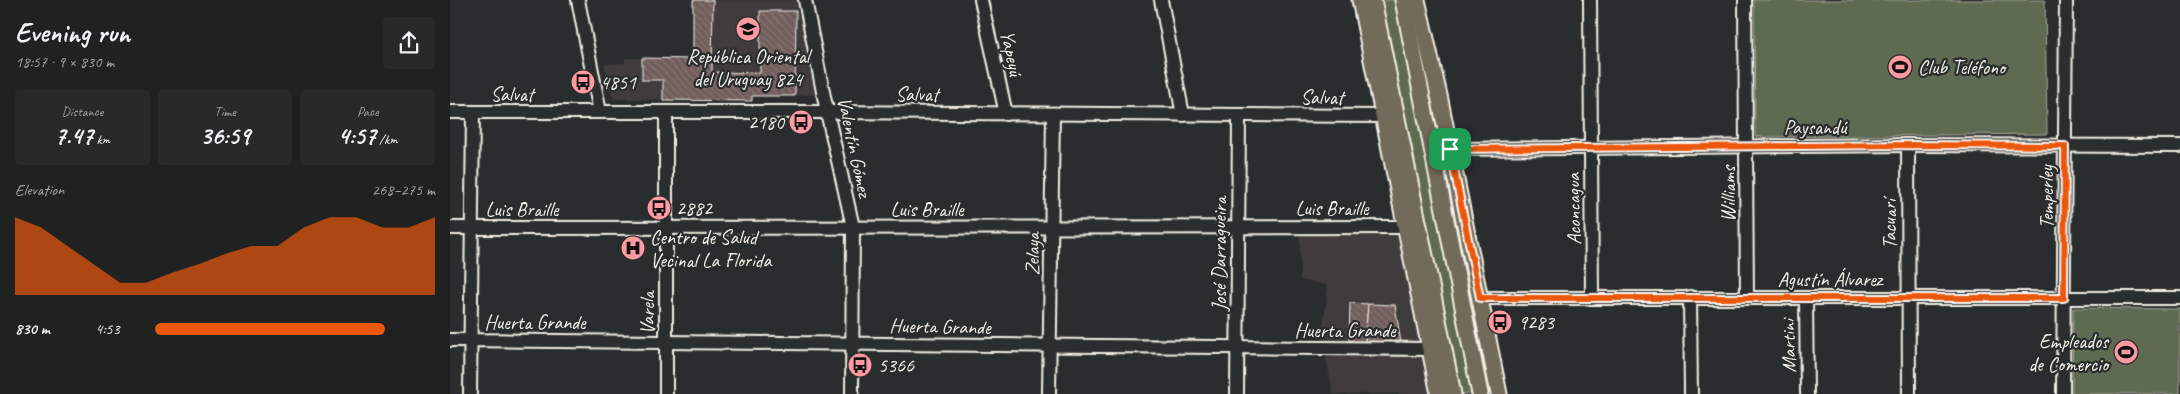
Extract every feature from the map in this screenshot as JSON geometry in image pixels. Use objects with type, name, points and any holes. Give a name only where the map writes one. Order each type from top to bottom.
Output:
[{"type":"main road","points":[[1360,0],[1439,394]]},
{"type":"main road","points":[[1373,0],[1453,394]]},
{"type":"main road","points":[[1403,0],[1480,394]]},
{"type":"main road","points":[[1417,0],[1440,100],[1499,394]]},
{"type":"main road","points":[[1440,100],[1444,212]]},
{"type":"main road","points":[[1444,394],[1448,367]]},
{"type":"street","points":[[578,0],[600,112]]},
{"type":"street","name":"Valentín Gómez","points":[[805,0],[827,112],[853,227],[852,394]]},
{"type":"street","name":"Yapeyú","points":[[981,0],[1006,114]]},
{"type":"street","points":[[1162,0],[1184,115]]},
{"type":"street","name":"Aconcagua","points":[[1590,0],[1592,297]]},
{"type":"street","name":"Williams","points":[[1745,0],[1747,298]]},
{"type":"street","name":"Temperley","points":[[2063,394],[2066,0]]},
{"type":"street","name":"Salvat","points":[[450,110],[473,112],[827,112],[1383,116]]},
{"type":"street","points":[[470,394],[473,112]]},
{"type":"street","name":"Varela","points":[[666,112],[666,394]]},
{"type":"street","name":"Zelaya","points":[[1049,394],[1053,114]]},
{"type":"street","name":"José Darragueira","points":[[1237,394],[1239,115]]},
{"type":"street","name":"Paysandú","points":[[1450,149],[1908,145],[2180,146]]},
{"type":"street","name":"Tacuarí","points":[[1908,145],[1909,394]]},
{"type":"street","name":"Luis Braille","points":[[450,228],[1405,227]]},
{"type":"street","points":[[1690,297],[1691,394]]},
{"type":"street","name":"Agustín Álvarez","points":[[1480,298],[2180,298]]},
{"type":"street","name":"Martini","points":[[1806,298],[1807,394]]},
{"type":"street","name":"Huerta Grande","points":[[450,340],[1430,349]]},
{"type":"shaded area","name":"República Oriental del Uruguay 824","points":[[693,0],[798,0],[816,95],[752,96],[752,101],[613,99],[604,64],[625,63],[625,58],[692,58]]},
{"type":"shaded area","points":[[1465,225],[1499,394],[1333,394],[1322,336],[1328,285],[1300,280],[1300,227]]},
{"type":"green space","points":[[1360,0],[1417,0],[1499,394],[1439,394]]},
{"type":"green space","name":"Club Teléfono","points":[[1754,0],[2045,0],[2047,134],[1755,137]]},
{"type":"green space","name":"Empleados de Comercio","points":[[2073,308],[2180,309],[2180,394],[2072,394]]},
{"type":"building","points":[[693,0],[713,0],[712,72],[760,73],[760,11],[796,11],[795,96],[752,96],[752,101],[663,100],[663,80],[642,80],[642,58],[693,59]]},
{"type":"building","points":[[1350,303],[1368,304],[1365,342],[1349,341]]},
{"type":"building","points":[[1368,304],[1395,305],[1401,343],[1365,342]]},
{"type":"place","name":"República Oriental del Uruguay 824","points":[[748,29]]},
{"type":"place","name":"Club Teléfono","points":[[1900,67]]},
{"type":"place","name":"4851","points":[[583,82]]},
{"type":"place","name":"2180","points":[[801,122]]},
{"type":"place","name":"2882","points":[[659,208]]},
{"type":"place","name":"Centro de Salud Vecinal La Florida","points":[[633,248]]},
{"type":"place","name":"9283","points":[[1500,322]]},
{"type":"place","name":"Empleados de Comercio","points":[[2126,352]]},
{"type":"place","name":"5366","points":[[860,365]]},
{"type":"route","points":[[1908,145],[2065,146],[2064,298],[1480,298],[1450,149],[1908,145]]}]
